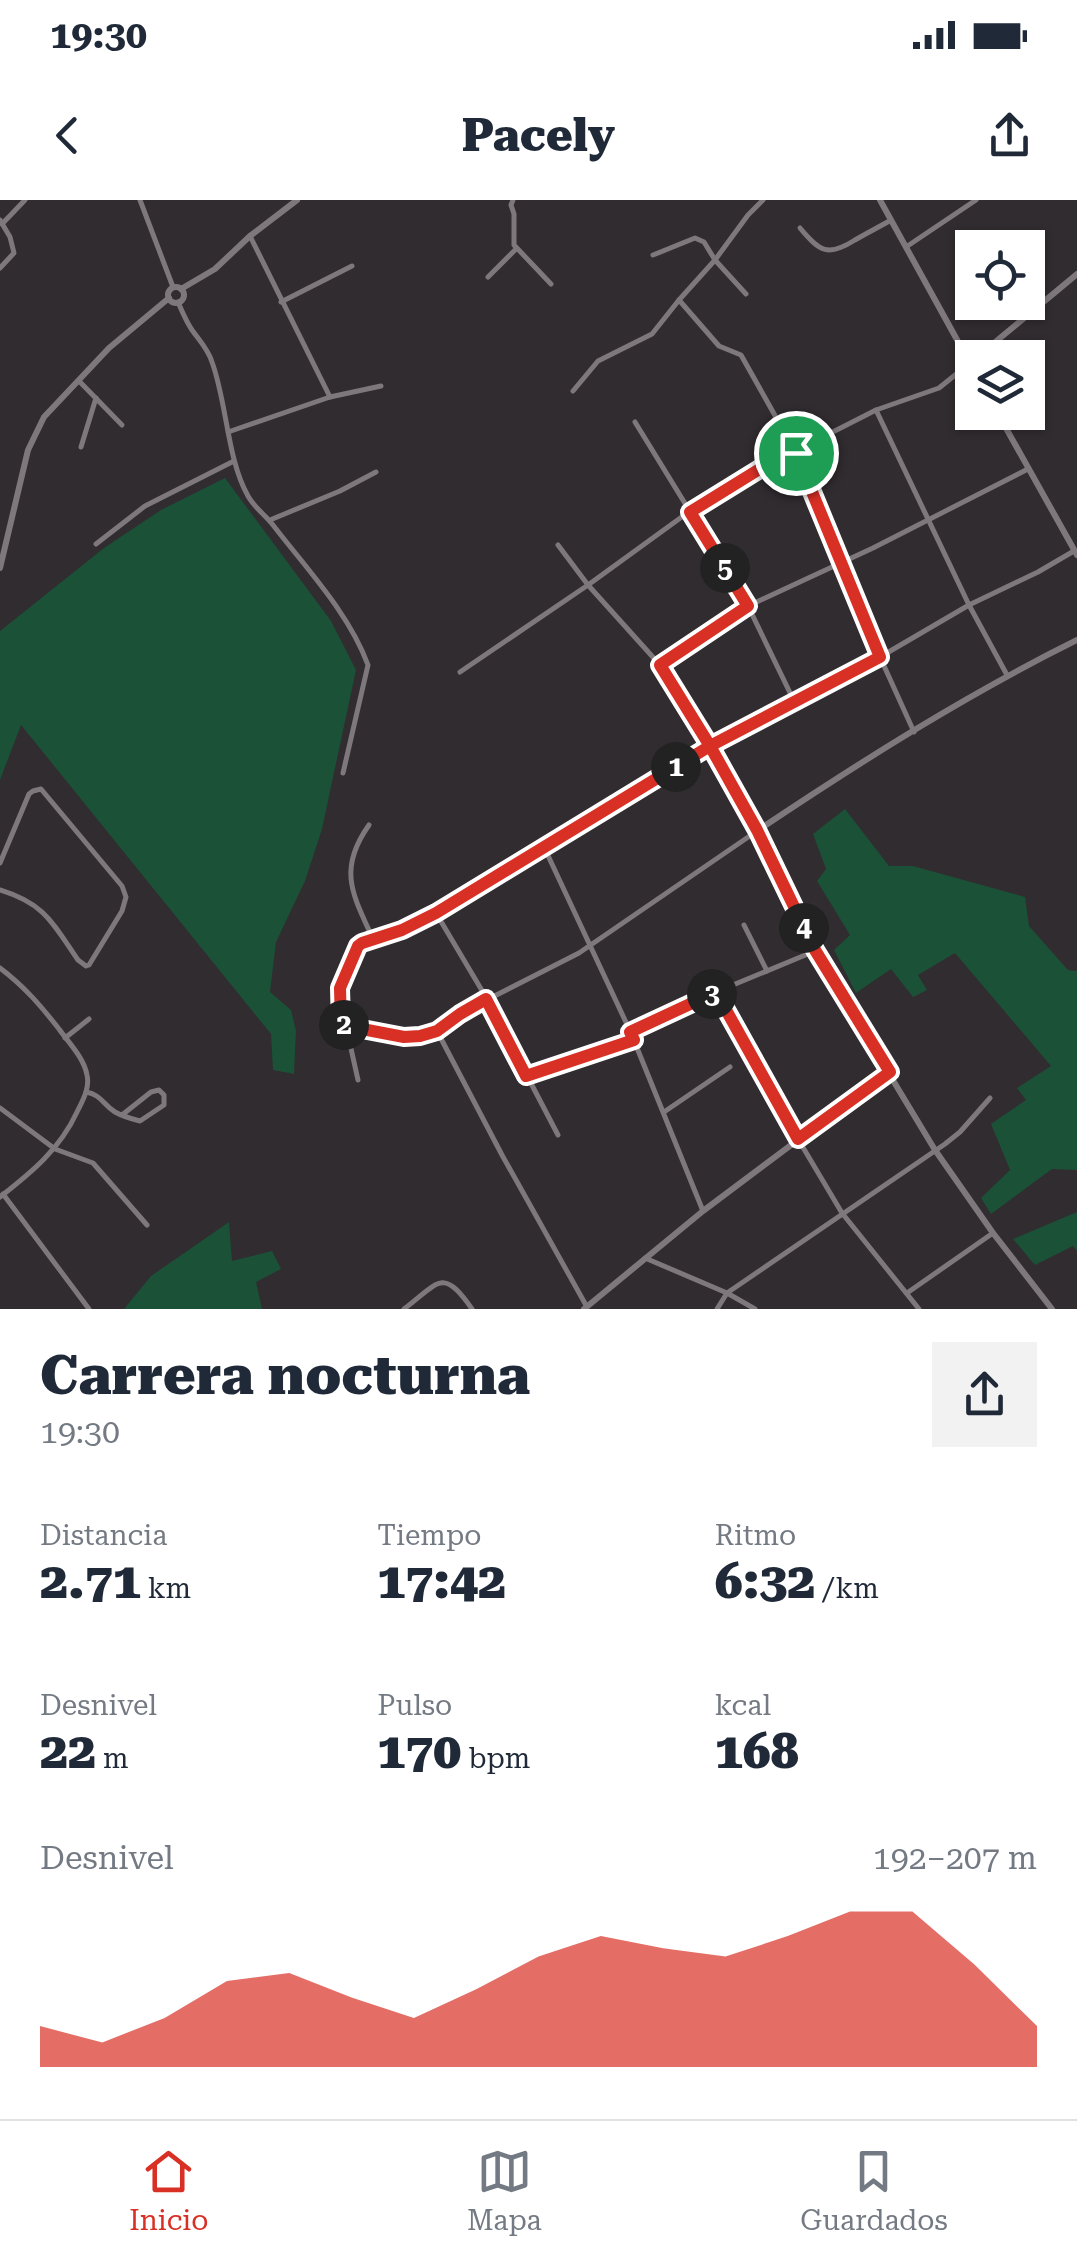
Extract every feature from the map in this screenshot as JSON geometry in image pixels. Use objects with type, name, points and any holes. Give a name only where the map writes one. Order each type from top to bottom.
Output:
[{"type":"street","points":[[0,268],[14,253],[1,222],[24,200]]},
{"type":"street","points":[[140,200],[183,296],[178,302]]},
{"type":"street","points":[[178,302],[172,302],[169,290],[215,269],[296,200]]},
{"type":"street","points":[[513,200],[516,249],[551,284]]},
{"type":"street","points":[[572,391],[598,361],[652,334],[763,200]]},
{"type":"street","points":[[906,246],[976,200]]},
{"type":"street","points":[[882,201],[960,340]]},
{"type":"street","points":[[800,228],[812,242],[837,251],[891,220]]},
{"type":"street","points":[[250,236],[330,397]]},
{"type":"street","points":[[653,256],[695,238],[704,242],[746,294]]},
{"type":"street","points":[[488,277],[516,249]]},
{"type":"street","points":[[281,302],[352,266]]},
{"type":"street","points":[[999,340],[1077,274]]},
{"type":"street","points":[[0,568],[28,450],[44,417],[120,338],[169,298]]},
{"type":"street","points":[[679,300],[719,346],[742,355],[796,453],[914,732]]},
{"type":"street","points":[[178,302],[213,363],[236,471],[250,500],[338,608],[368,665],[343,773]]},
{"type":"street","points":[[460,672],[690,512],[758,470],[876,410],[939,388],[955,376]]},
{"type":"street","points":[[78,381],[122,425]]},
{"type":"street","points":[[230,431],[330,397],[381,386]]},
{"type":"street","points":[[81,447],[96,397]]},
{"type":"street","points":[[876,410],[969,605],[1007,675]]},
{"type":"street","points":[[635,422],[748,606],[794,701]]},
{"type":"street","points":[[358,1080],[341,1025],[340,988],[358,946],[436,913],[710,746],[880,657],[969,605],[1076,553],[1007,430]]},
{"type":"street","points":[[96,544],[145,506],[234,461]]},
{"type":"street","points":[[660,665],[748,606],[1028,469]]},
{"type":"street","points":[[269,520],[376,472]]},
{"type":"street","points":[[558,546],[660,665],[757,830],[815,950],[935,1150],[1052,1309]]},
{"type":"street","points":[[341,1025],[404,1037],[437,1031],[486,999],[579,953],[820,788],[1007,675],[1077,640]]},
{"type":"street","points":[[0,863],[30,794],[41,789],[122,886],[126,897],[122,910],[86,966],[39,908],[0,890]]},
{"type":"street","points":[[369,825],[350,866],[350,883],[373,939]]},
{"type":"street","points":[[544,847],[632,1036],[703,1211]]},
{"type":"street","points":[[436,913],[558,1135]]},
{"type":"street","points":[[744,925],[768,971]]},
{"type":"street","points":[[526,1076],[632,1036],[716,992],[815,950]]},
{"type":"street","points":[[0,968],[34,998],[87,1074],[86,1092],[55,1149],[34,1171],[1,1195],[89,1309]]},
{"type":"street","points":[[716,992],[842,1214],[919,1309]]},
{"type":"street","points":[[65,1038],[89,1019]]},
{"type":"street","points":[[437,1031],[585,1308],[703,1211],[890,1072]]},
{"type":"street","points":[[664,1112],[730,1067]]},
{"type":"street","points":[[86,1092],[100,1096],[109,1107],[122,1115],[132,1120],[143,1120],[164,1104],[164,1095],[159,1090],[150,1092],[122,1115]]},
{"type":"street","points":[[717,1309],[727,1293],[960,1132],[990,1098]]},
{"type":"street","points":[[0,1108],[55,1149],[93,1163],[147,1225]]},
{"type":"street","points":[[907,1293],[993,1233]]},
{"type":"street","points":[[644,1257],[755,1309]]},
{"type":"street","points":[[404,1309],[444,1282],[458,1289],[472,1309]]},
{"type":"green space","points":[[225,478],[331,621],[356,670],[322,829],[305,881],[276,942],[270,992],[291,1010],[296,1031],[294,1074],[273,1070],[271,1034],[21,725],[0,780],[0,631],[104,548],[161,510]]},
{"type":"green space","points":[[845,809],[889,866],[913,866],[1025,897],[1029,926],[1068,970],[1077,971],[1077,1170],[1052,1169],[991,1214],[981,1198],[1010,1170],[991,1124],[1026,1100],[1017,1088],[1051,1066],[955,953],[918,975],[927,990],[913,997],[891,969],[856,993],[834,950],[850,935],[817,881],[826,869],[813,834]]},
{"type":"green space","points":[[1077,1212],[1077,1251],[1073,1246],[1035,1265],[1013,1239]]},
{"type":"green space","points":[[229,1222],[232,1261],[272,1251],[281,1269],[256,1282],[262,1309],[124,1309],[151,1276]]},
{"type":"route","points":[[796,453],[758,470],[690,512],[748,606],[660,665],[710,746],[757,830],[815,950],[890,1072],[798,1139],[716,992],[630,1032],[634,1040],[526,1076],[486,999],[437,1031],[420,1036],[404,1037],[341,1025],[340,988],[362,943],[436,913],[710,746],[880,657],[796,453]]}]
